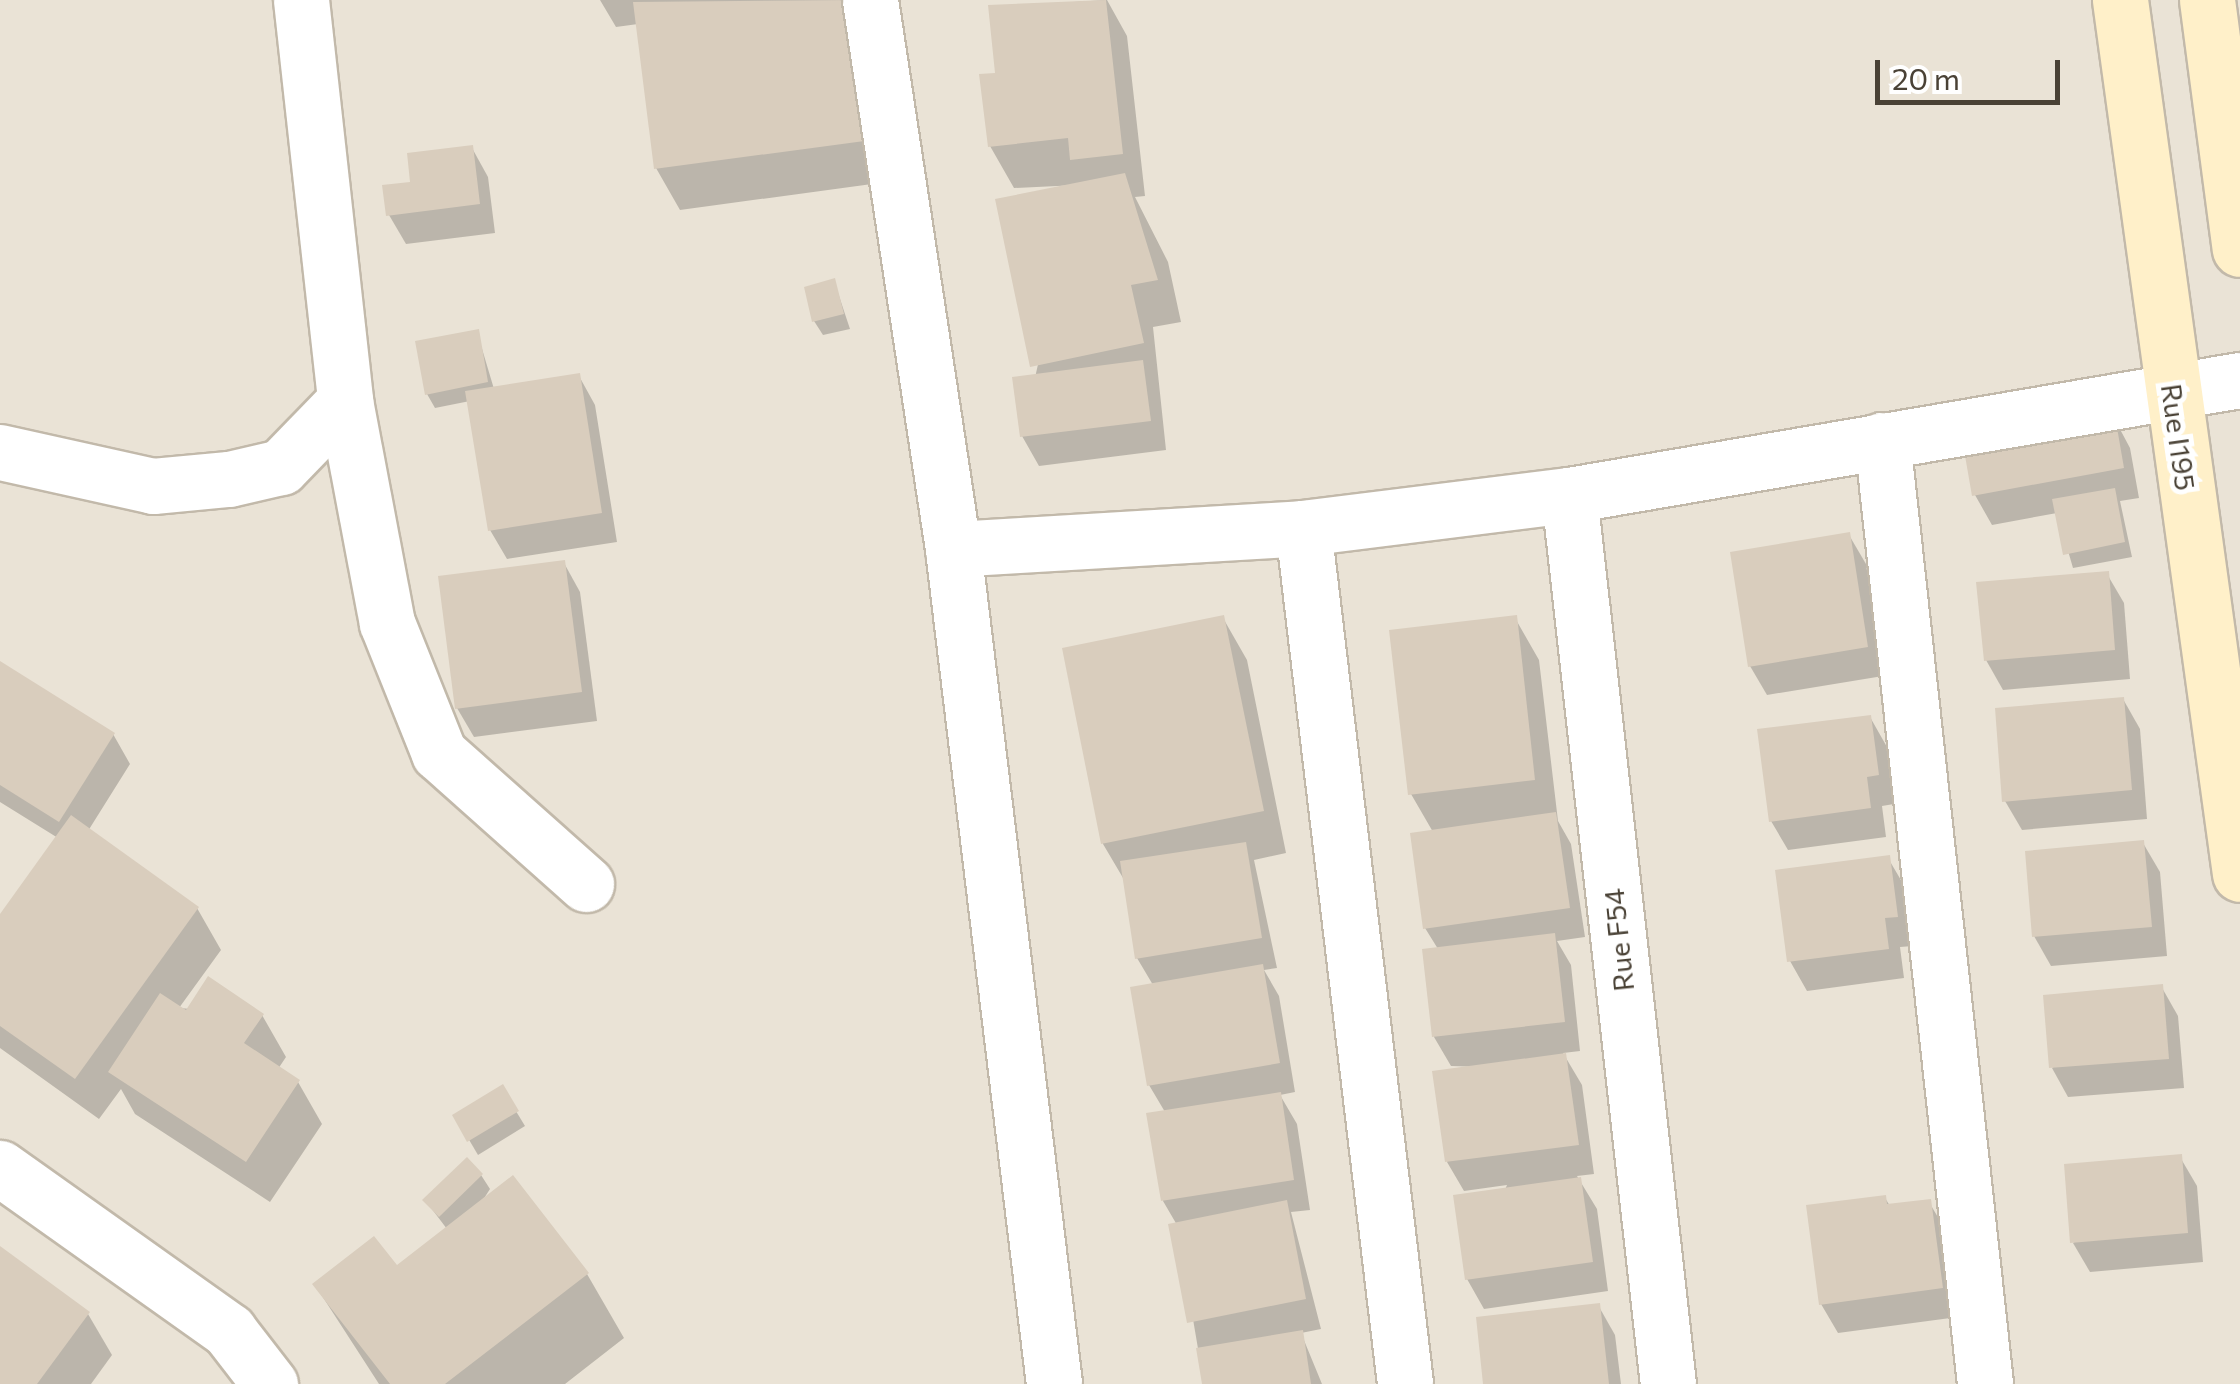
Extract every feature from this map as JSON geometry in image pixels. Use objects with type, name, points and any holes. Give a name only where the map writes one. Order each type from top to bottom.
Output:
[{"type":"main road","name":"Rue I195","points":[[2120,0],[2240,874]]},
{"type":"main road","points":[[2207,0],[2240,246]]},
{"type":"street","points":[[301,0],[344,401],[387,622],[439,753],[586,884]]},
{"type":"street","points":[[870,0],[952,548],[1054,1384]]},
{"type":"street","points":[[952,548],[1303,528],[1568,495],[2240,380]]},
{"type":"street","points":[[0,452],[154,486],[229,479],[281,467],[344,401]]},
{"type":"street","points":[[1882,440],[1985,1384]]},
{"type":"street","name":"Rue F54","points":[[1568,495],[1668,1384]]},
{"type":"street","points":[[1303,528],[1405,1384]]},
{"type":"street","points":[[0,1168],[230,1331],[270,1384]]},
{"type":"shaded area","points":[[0,0],[2240,0],[2240,1384],[0,1384]]},
{"type":"building","points":[[854,0],[872,140],[654,169],[633,2]]},
{"type":"building","points":[[1106,0],[1123,154],[1070,160],[1068,138],[988,147],[979,74],[995,73],[988,5]]},
{"type":"building","points":[[473,145],[480,204],[386,216],[382,185],[410,182],[407,153]]},
{"type":"building","points":[[1125,173],[1158,280],[1131,285],[1144,343],[1030,367],[995,199]]},
{"type":"building","points":[[835,278],[844,314],[812,322],[804,287]]},
{"type":"building","points":[[479,329],[488,382],[425,395],[415,341]]},
{"type":"building","points":[[1143,360],[1151,421],[1020,437],[1012,377]]},
{"type":"building","points":[[580,373],[602,513],[488,531],[465,391]]},
{"type":"building","points":[[2115,416],[2124,468],[1972,496],[1963,444]]},
{"type":"building","points":[[2115,488],[2125,542],[2063,555],[2052,499]]},
{"type":"building","points":[[1850,532],[1868,647],[1748,667],[1730,552]]},
{"type":"building","points":[[565,560],[582,692],[455,709],[438,576]]},
{"type":"building","points":[[2109,571],[2115,650],[1984,661],[1976,582]]},
{"type":"building","points":[[1224,615],[1264,811],[1101,844],[1062,648]]},
{"type":"building","points":[[1517,615],[1535,780],[1408,795],[1389,630]]},
{"type":"building","points":[[0,661],[115,733],[59,822],[0,785]]},
{"type":"building","points":[[2124,697],[2132,790],[2002,802],[1995,708]]},
{"type":"building","points":[[1871,715],[1879,775],[1867,777],[1871,808],[1769,822],[1757,729]]},
{"type":"building","points":[[1556,812],[1570,908],[1423,929],[1410,833]]},
{"type":"building","points":[[71,815],[199,907],[75,1079],[0,1026],[0,914]]},
{"type":"building","points":[[2144,840],[2152,927],[2032,937],[2025,851]]},
{"type":"building","points":[[1246,842],[1262,938],[1135,959],[1120,861]]},
{"type":"building","points":[[1890,855],[1898,917],[1885,918],[1889,949],[1787,962],[1775,870]]},
{"type":"building","points":[[1555,933],[1565,1022],[1432,1037],[1422,949]]},
{"type":"building","points":[[1263,964],[1280,1063],[1147,1086],[1130,987]]},
{"type":"building","points":[[208,976],[264,1014],[244,1043],[300,1080],[246,1162],[108,1072],[160,993],[186,1010]]},
{"type":"building","points":[[2163,984],[2169,1059],[2049,1068],[2043,995]]},
{"type":"building","points":[[1566,1053],[1579,1145],[1445,1162],[1432,1071]]},
{"type":"building","points":[[503,1084],[519,1111],[467,1142],[452,1115]]},
{"type":"building","points":[[1281,1092],[1294,1180],[1161,1201],[1146,1113]]},
{"type":"building","points":[[2182,1154],[2188,1233],[2070,1243],[2064,1164]]},
{"type":"building","points":[[467,1157],[483,1174],[439,1217],[422,1200]]},
{"type":"building","points":[[513,1175],[589,1273],[445,1384],[390,1384],[312,1284],[374,1236],[397,1265]]},
{"type":"building","points":[[1581,1177],[1593,1262],[1465,1280],[1453,1195]]},
{"type":"building","points":[[1886,1195],[1887,1204],[1931,1199],[1943,1288],[1819,1305],[1806,1205]]},
{"type":"building","points":[[1287,1200],[1306,1299],[1187,1323],[1168,1224]]},
{"type":"building","points":[[0,1246],[90,1312],[37,1384],[0,1384]]},
{"type":"building","points":[[1600,1303],[1609,1384],[1483,1384],[1476,1317]]},
{"type":"building","points":[[1303,1330],[1311,1384],[1202,1384],[1196,1348]]}]
